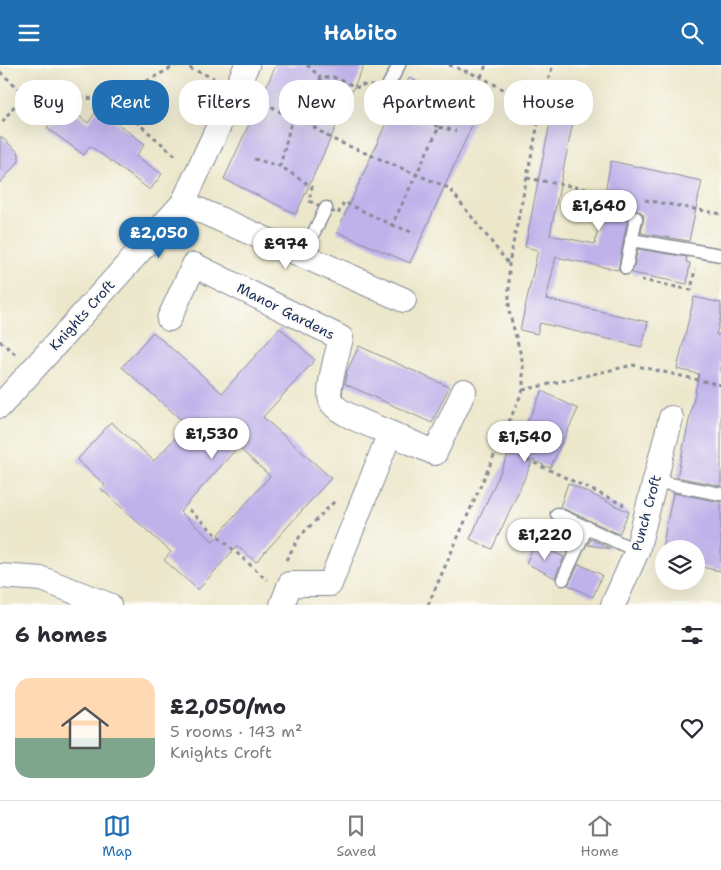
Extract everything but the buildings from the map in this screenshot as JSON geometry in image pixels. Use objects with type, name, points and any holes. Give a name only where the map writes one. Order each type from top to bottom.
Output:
[{"type":"street","name":"Knights Croft","points":[[240,80],[247,65]]},
{"type":"street","name":"Knights Croft","points":[[0,405],[183,203],[220,125]]},
{"type":"street","points":[[183,203],[404,300]]},
{"type":"street","name":"Manor Gardens","points":[[169,319],[194,265],[341,338],[330,392],[331,402],[338,409],[435,453],[464,391]]},
{"type":"street","name":"Punch Croft","points":[[613,605],[637,551],[671,418]]},
{"type":"street","points":[[282,605],[290,584],[330,584],[390,433]]},
{"type":"street","points":[[0,576],[42,579],[109,605]]},
{"type":"lane","points":[[391,80],[399,65]]},
{"type":"lane","points":[[302,256],[326,209]]},
{"type":"lane","points":[[626,268],[636,218]]},
{"type":"lane","points":[[631,240],[721,255]]},
{"type":"lane","points":[[654,481],[721,494]]},
{"type":"lane","points":[[557,514],[637,551]]},
{"type":"lane","points":[[563,579],[587,527]]},
{"type":"path","points":[[148,80],[177,65]]},
{"type":"path","points":[[182,65],[220,80]]},
{"type":"path","points":[[307,65],[321,78],[333,77],[359,88],[364,85]]},
{"type":"path","points":[[449,65],[481,77],[504,90]]},
{"type":"path","points":[[481,77],[486,65]]},
{"type":"path","points":[[549,80],[553,65]]},
{"type":"path","points":[[0,72],[15,85]]},
{"type":"path","points":[[0,125],[15,105]]},
{"type":"path","points":[[141,125],[197,174]]},
{"type":"path","points":[[280,166],[290,125]]},
{"type":"path","points":[[311,125],[332,139],[449,188],[509,263]]},
{"type":"path","points":[[435,125],[456,131]]},
{"type":"path","points":[[428,605],[523,390],[523,363],[509,311],[509,263],[538,125]]},
{"type":"path","points":[[392,225],[439,127]]},
{"type":"path","points":[[254,159],[280,166],[312,187],[309,201],[326,209],[338,214],[344,202],[392,225],[415,233]]},
{"type":"path","points":[[527,178],[721,214]]},
{"type":"path","points":[[626,268],[624,277],[692,290],[698,251]]},
{"type":"path","points":[[523,390],[633,365],[721,385]]},
{"type":"path","points":[[498,446],[646,516]]},
{"type":"path","points":[[283,565],[300,537],[340,497]]},
{"type":"path","points":[[189,510],[271,583]]}]
